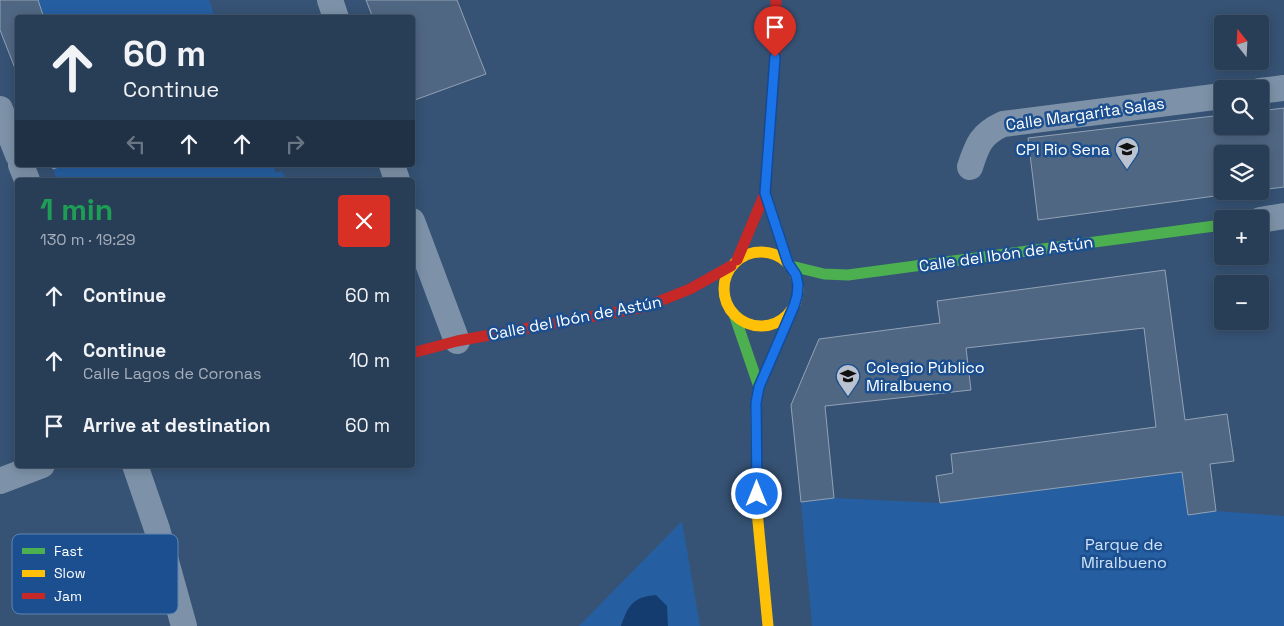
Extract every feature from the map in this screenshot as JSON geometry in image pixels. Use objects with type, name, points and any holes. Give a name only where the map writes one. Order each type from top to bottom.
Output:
[{"type":"street","points":[[330,0],[335,15]]},
{"type":"street","points":[[776,0],[775,57],[765,193],[734,263],[726,275],[724,296],[728,306],[742,321],[761,326],[780,320],[794,306]]},
{"type":"street","points":[[1269,90],[1284,88]]},
{"type":"street","name":"Calle Margarita Salas","points":[[970,167],[977,146],[989,130],[1003,124],[1214,97]]},
{"type":"street","points":[[0,109],[15,147]]},
{"type":"street","points":[[765,193],[789,265]]},
{"type":"street","points":[[1269,218],[1284,216]]},
{"type":"street","name":"Calle del Ibón de Astún","points":[[789,265],[824,274],[856,274],[1214,226]]},
{"type":"street","points":[[415,229],[457,341]]},
{"type":"street","points":[[734,263],[746,254],[768,252],[779,256],[789,265],[796,275],[798,285],[794,306],[759,387],[756,403],[757,511],[768,626]]},
{"type":"street","name":"Calle del Ibón de Astún","points":[[415,352],[457,341],[646,307],[674,297],[712,278],[734,263]]},
{"type":"street","points":[[734,314],[759,387]]},
{"type":"street","points":[[0,481],[34,468]]},
{"type":"street","points":[[136,468],[158,534]]},
{"type":"street","points":[[178,604],[184,626]]},
{"type":"green space","points":[[33,0],[209,0],[214,15],[43,15],[38,1]]},
{"type":"green space","points":[[58,167],[273,167],[276,173],[282,171],[285,178],[56,178],[53,169]]},
{"type":"green space","name":"Parque de Miralbueno","points":[[1182,472],[1216,511],[1284,516],[1284,626],[812,626],[801,502],[834,498],[940,503]]},
{"type":"green space","points":[[682,521],[700,626],[579,626]]},
{"type":"shaded area","points":[[656,595],[667,606],[668,626],[621,626],[632,603],[648,596]]},
{"type":"building","points":[[0,0],[38,0],[43,15],[15,15],[15,68],[0,30]]},
{"type":"building","points":[[366,0],[457,0],[486,74],[415,100],[415,15],[372,15]]},
{"type":"building","name":"CPI Rio Sena","points":[[1284,108],[1284,187],[1269,189],[1269,145],[1214,145],[1214,196],[1038,220],[1028,138],[1214,116],[1214,135],[1269,135],[1269,110]]},
{"type":"building","name":"Colegio Público Miralbueno","points":[[1165,270],[1185,420],[1227,414],[1234,461],[1210,464],[1216,511],[1188,515],[1182,472],[940,503],[936,476],[953,473],[951,454],[1156,427],[1144,328],[966,348],[971,390],[825,406],[834,498],[801,502],[791,405],[819,339],[940,323],[937,301]]},
{"type":"traffic: fast","points":[[791,266],[824,274],[848,275],[1214,226]]},
{"type":"traffic: fast","points":[[734,314],[759,387]]},
{"type":"traffic: slow","points":[[765,193],[788,263]]},
{"type":"traffic: slow","points":[[761,252],[782,258],[792,268],[798,289],[792,310],[782,320],[761,326],[740,320],[730,310],[724,289],[730,268],[740,258],[761,252]]},
{"type":"traffic: slow","points":[[768,626],[757,511],[756,403],[759,387],[794,306]]},
{"type":"traffic: jam","points":[[737,260],[765,193],[775,57],[776,0]]},
{"type":"traffic: jam","points":[[415,352],[457,341],[645,307],[690,289],[731,266]]},
{"type":"place","name":"CPI Rio Sena","points":[[1127,170]]},
{"type":"place","name":"Colegio Público Miralbueno","points":[[848,397]]},
{"type":"route","points":[[757,494],[756,403],[759,387],[794,306],[798,285],[796,275],[788,263],[765,193],[775,57]]}]
